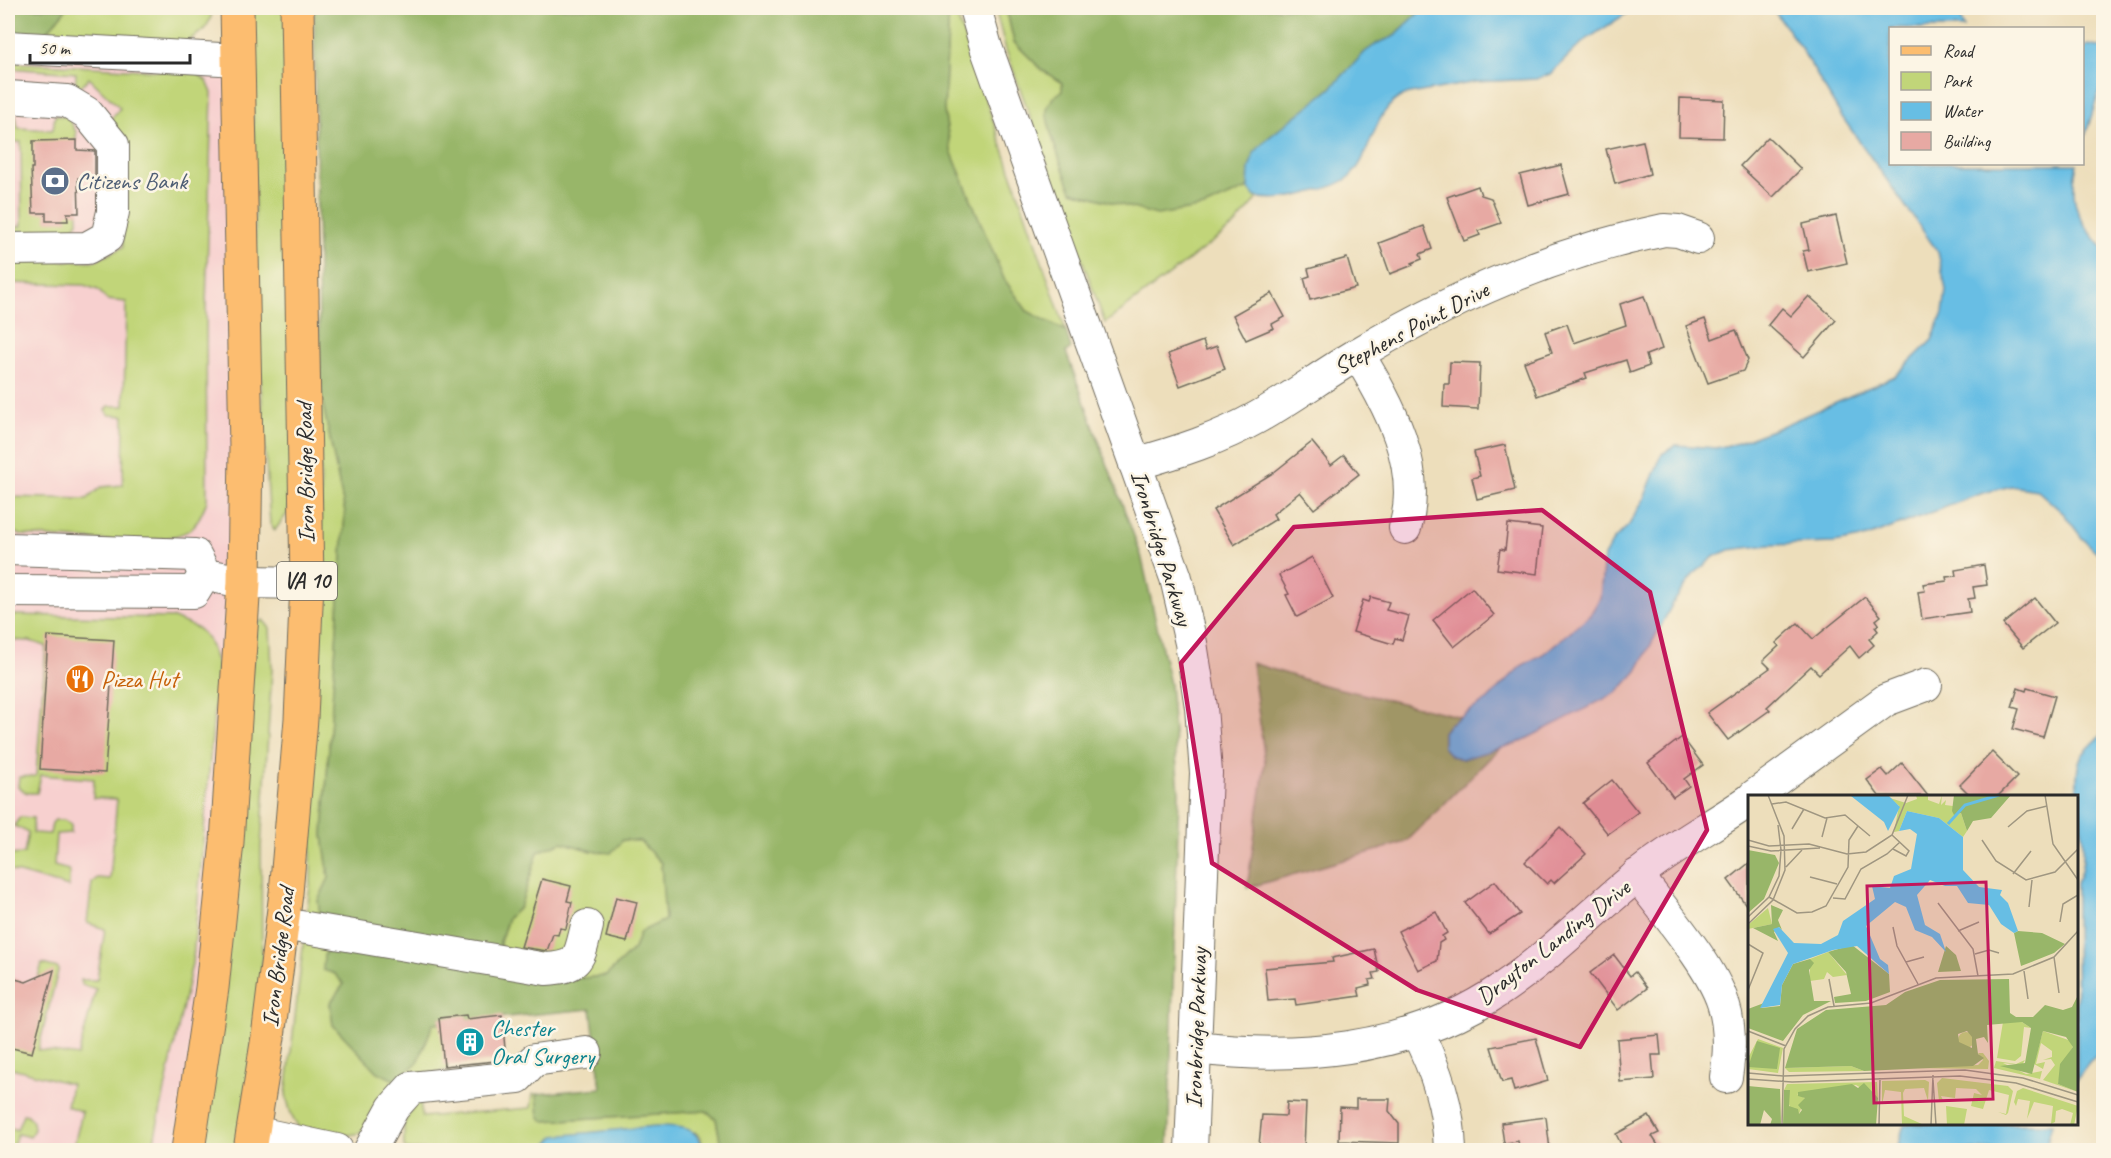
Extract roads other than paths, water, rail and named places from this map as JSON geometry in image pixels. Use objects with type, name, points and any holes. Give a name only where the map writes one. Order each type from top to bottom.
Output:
[{"type":"main road","name":"VA 10","points":[[188,1150],[212,988],[227,842],[244,582],[246,447],[237,8]]},
{"type":"main road","name":"Iron Bridge Road","points":[[252,1141],[283,924],[301,719],[307,583],[297,8]]},
{"type":"street","name":"Ironbridge Parkway","points":[[975,8],[986,47],[1176,578],[1191,642],[1201,708],[1206,773],[1191,1150]]},
{"type":"street","points":[[8,47],[238,60]]},
{"type":"street","points":[[8,98],[67,101],[87,113],[113,145],[113,212],[107,237],[87,248],[8,249]]},
{"type":"street","name":"Stephens Point Drive","points":[[1136,464],[1207,441],[1258,417],[1358,354],[1431,313],[1515,274],[1572,253],[1664,230],[1678,231],[1698,238]]},
{"type":"street","points":[[1358,354],[1380,391],[1397,430],[1410,471],[1412,489],[1405,528]]},
{"type":"street","points":[[8,549],[195,555],[205,574]]},
{"type":"street","points":[[205,574],[244,582],[307,583]]},
{"type":"street","points":[[8,591],[194,592],[205,574]]},
{"type":"street","points":[[1755,795],[1886,700],[1926,685]]},
{"type":"street","name":"Drayton Landing Drive","points":[[1196,1048],[1241,1053],[1287,1054],[1333,1050],[1417,1032],[1457,1015],[1491,996],[1637,875],[1748,801]]},
{"type":"street","points":[[1637,875],[1712,978],[1723,1003],[1729,1029],[1726,1077]]},
{"type":"street","points":[[283,924],[546,969],[565,968],[579,957],[587,926]]},
{"type":"street","points":[[1417,1032],[1432,1063],[1443,1097],[1450,1150]]},
{"type":"street","points":[[370,1150],[393,1108],[411,1088],[518,1077],[534,1060],[586,1053]]},
{"type":"street","points":[[252,1141],[337,1150]]},
{"type":"water","points":[[1424,8],[1635,8],[1584,41],[1550,74],[1536,79],[1476,82],[1404,95],[1385,111],[1363,159],[1348,178],[1319,191],[1289,198],[1255,197],[1248,188],[1249,169],[1254,153],[1267,139],[1330,89],[1365,52],[1393,37]]},
{"type":"water","points":[[1772,8],[1956,8],[1964,27],[1889,27],[1889,165],[2077,165],[2074,189],[2077,210],[2087,228],[2103,248],[2103,558],[2082,538],[2064,514],[2037,490],[2011,486],[1983,493],[1867,537],[1834,543],[1769,545],[1729,550],[1715,556],[1693,575],[1673,603],[1637,671],[1618,692],[1518,743],[1462,759],[1451,756],[1443,747],[1443,732],[1449,724],[1487,700],[1521,666],[1543,654],[1590,615],[1600,598],[1604,556],[1613,541],[1629,525],[1643,501],[1662,454],[1676,445],[1716,448],[1738,443],[1775,429],[1895,376],[1932,340],[1943,313],[1946,290],[1938,252],[1840,114],[1801,48]]},
{"type":"water","points":[[2089,45],[2103,48],[2103,79],[2084,140],[2084,47]]},
{"type":"water","points":[[2103,733],[2103,1050],[2089,1062],[2078,1078],[2078,877],[2083,854],[2083,837],[2077,785],[2081,757]]},
{"type":"water","points":[[1904,1125],[2052,1125],[2045,1150],[1897,1150]]},
{"type":"water","points":[[655,1126],[679,1127],[692,1131],[701,1142],[703,1150],[559,1150],[551,1149],[548,1144],[555,1136]]},
{"type":"place","name":"Citizens Bank","points":[[55,181]]},
{"type":"place","name":"Pizza Hut","points":[[80,679]]},
{"type":"place","name":"Chester Oral Surgery","points":[[470,1042]]}]
